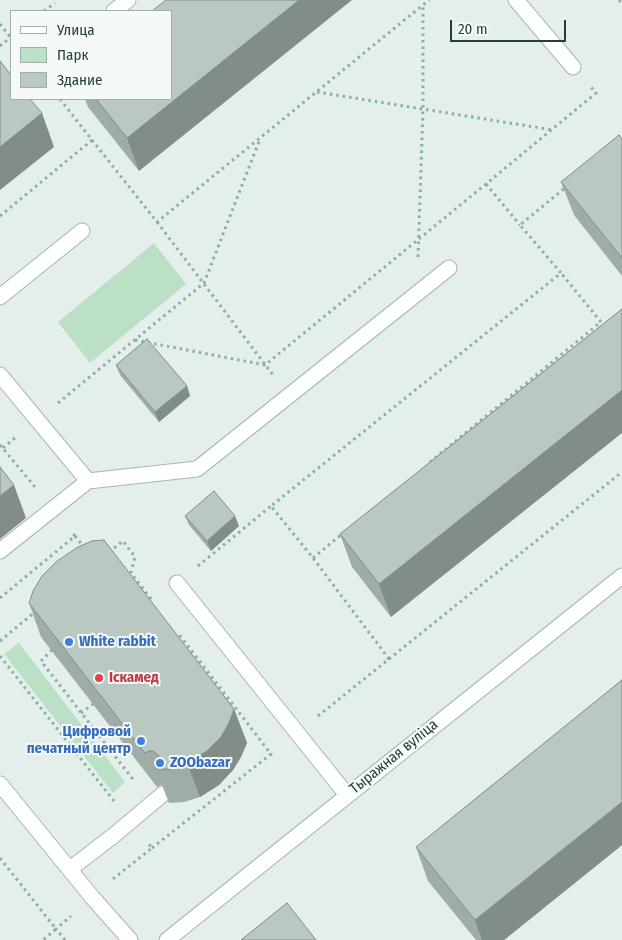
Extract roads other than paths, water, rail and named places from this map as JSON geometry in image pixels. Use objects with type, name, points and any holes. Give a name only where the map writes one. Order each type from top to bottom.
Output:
[{"type":"street","points":[[115,10],[128,0]]},
{"type":"street","points":[[516,0],[573,67]]},
{"type":"street","points":[[0,297],[82,231]]},
{"type":"street","points":[[0,551],[88,481],[197,469],[449,268]]},
{"type":"street","points":[[0,375],[88,481]]},
{"type":"street","name":"Тыражная вуліца","points":[[167,940],[622,576]]},
{"type":"street","points":[[177,583],[347,795]]},
{"type":"street","points":[[0,784],[92,897],[130,940]]},
{"type":"street","points":[[70,869],[163,794]]},
{"type":"place","name":"White rabbit","points":[[69,642]]},
{"type":"place","name":"Іскамед","points":[[99,678]]},
{"type":"place","name":"Цифровой печатный центр","points":[[141,741]]},
{"type":"place","name":"ZOObazar","points":[[160,763]]}]
